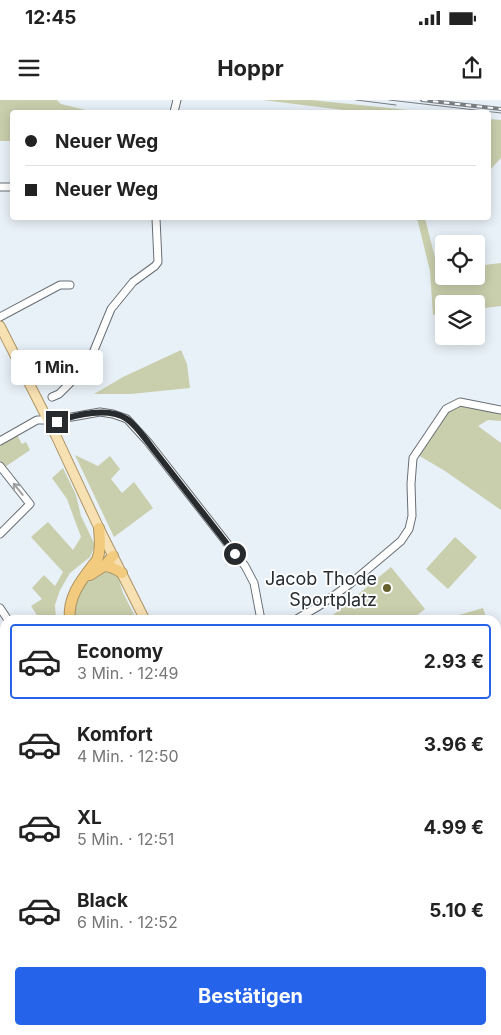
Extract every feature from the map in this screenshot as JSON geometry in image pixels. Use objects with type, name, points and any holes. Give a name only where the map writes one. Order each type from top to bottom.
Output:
[{"type":"highway","points":[[99,528],[100,563]]},
{"type":"highway","points":[[70,615],[70,606],[74,592],[106,557],[113,556]]},
{"type":"highway","points":[[100,563],[116,568],[122,573]]},
{"type":"main road","points":[[0,326],[143,615]]},
{"type":"street","points":[[52,396],[59,394],[88,365],[111,309],[133,282],[158,262],[156,220]]},
{"type":"street","points":[[0,317],[60,285],[70,285]]},
{"type":"street","points":[[304,615],[350,584],[401,541],[409,529],[412,516],[413,458],[446,409],[460,402],[501,410]]},
{"type":"street","points":[[0,440],[36,420],[57,422],[66,418],[100,412],[127,419],[133,424],[245,566],[254,583],[260,615]]},
{"type":"street","points":[[0,534],[30,504],[1,468]]},
{"type":"green space","points":[[0,100],[57,100],[61,104],[86,110],[10,110],[10,141],[0,141]]},
{"type":"green space","points":[[262,100],[311,100],[408,110],[344,110]]},
{"type":"green space","points":[[491,119],[501,120],[501,158],[491,169]]},
{"type":"green space","points":[[417,220],[426,220],[435,258],[435,285],[485,285],[485,265],[501,263],[501,306],[485,308],[485,295],[435,295],[435,315],[433,315],[430,271]]},
{"type":"green space","points":[[181,350],[187,364],[190,388],[131,394],[94,394],[123,377]]},
{"type":"green space","points":[[461,406],[501,413],[501,421],[488,420],[478,426],[501,443],[501,510],[445,471],[418,455],[447,412]]},
{"type":"green space","points":[[17,435],[22,444],[26,442],[30,450],[5,467],[0,461],[0,445]]},
{"type":"green space","points":[[75,455],[98,466],[110,456],[120,469],[111,479],[122,493],[134,482],[153,508],[114,537]]},
{"type":"green space","points":[[63,468],[76,495],[81,516],[95,545],[90,557],[70,573],[60,590],[55,605],[56,615],[37,615],[31,606],[42,599],[32,588],[44,575],[55,586],[63,572],[31,537],[48,522],[73,550],[81,537],[67,499],[52,478]]},
{"type":"green space","points":[[455,537],[477,557],[448,589],[426,569]]},
{"type":"green space","name":"Jacob Thode Sportplatz","points":[[391,567],[425,609],[417,615],[333,615]]},
{"type":"green space","points":[[108,570],[116,574],[134,615],[74,615],[78,595],[86,584]]},
{"type":"green space","points":[[483,608],[485,615],[459,615]]},
{"type":"tram line","points":[[356,100],[396,105]]},
{"type":"tram line","points":[[389,100],[475,110]]},
{"type":"tram line","points":[[491,112],[501,113]]},
{"type":"railway","points":[[422,100],[501,109]]},
{"type":"place","name":"Jacob Thode Sportplatz","points":[[387,588]]},
{"type":"route","points":[[57,422],[66,418],[100,412],[127,419],[137,429],[235,554]]}]
